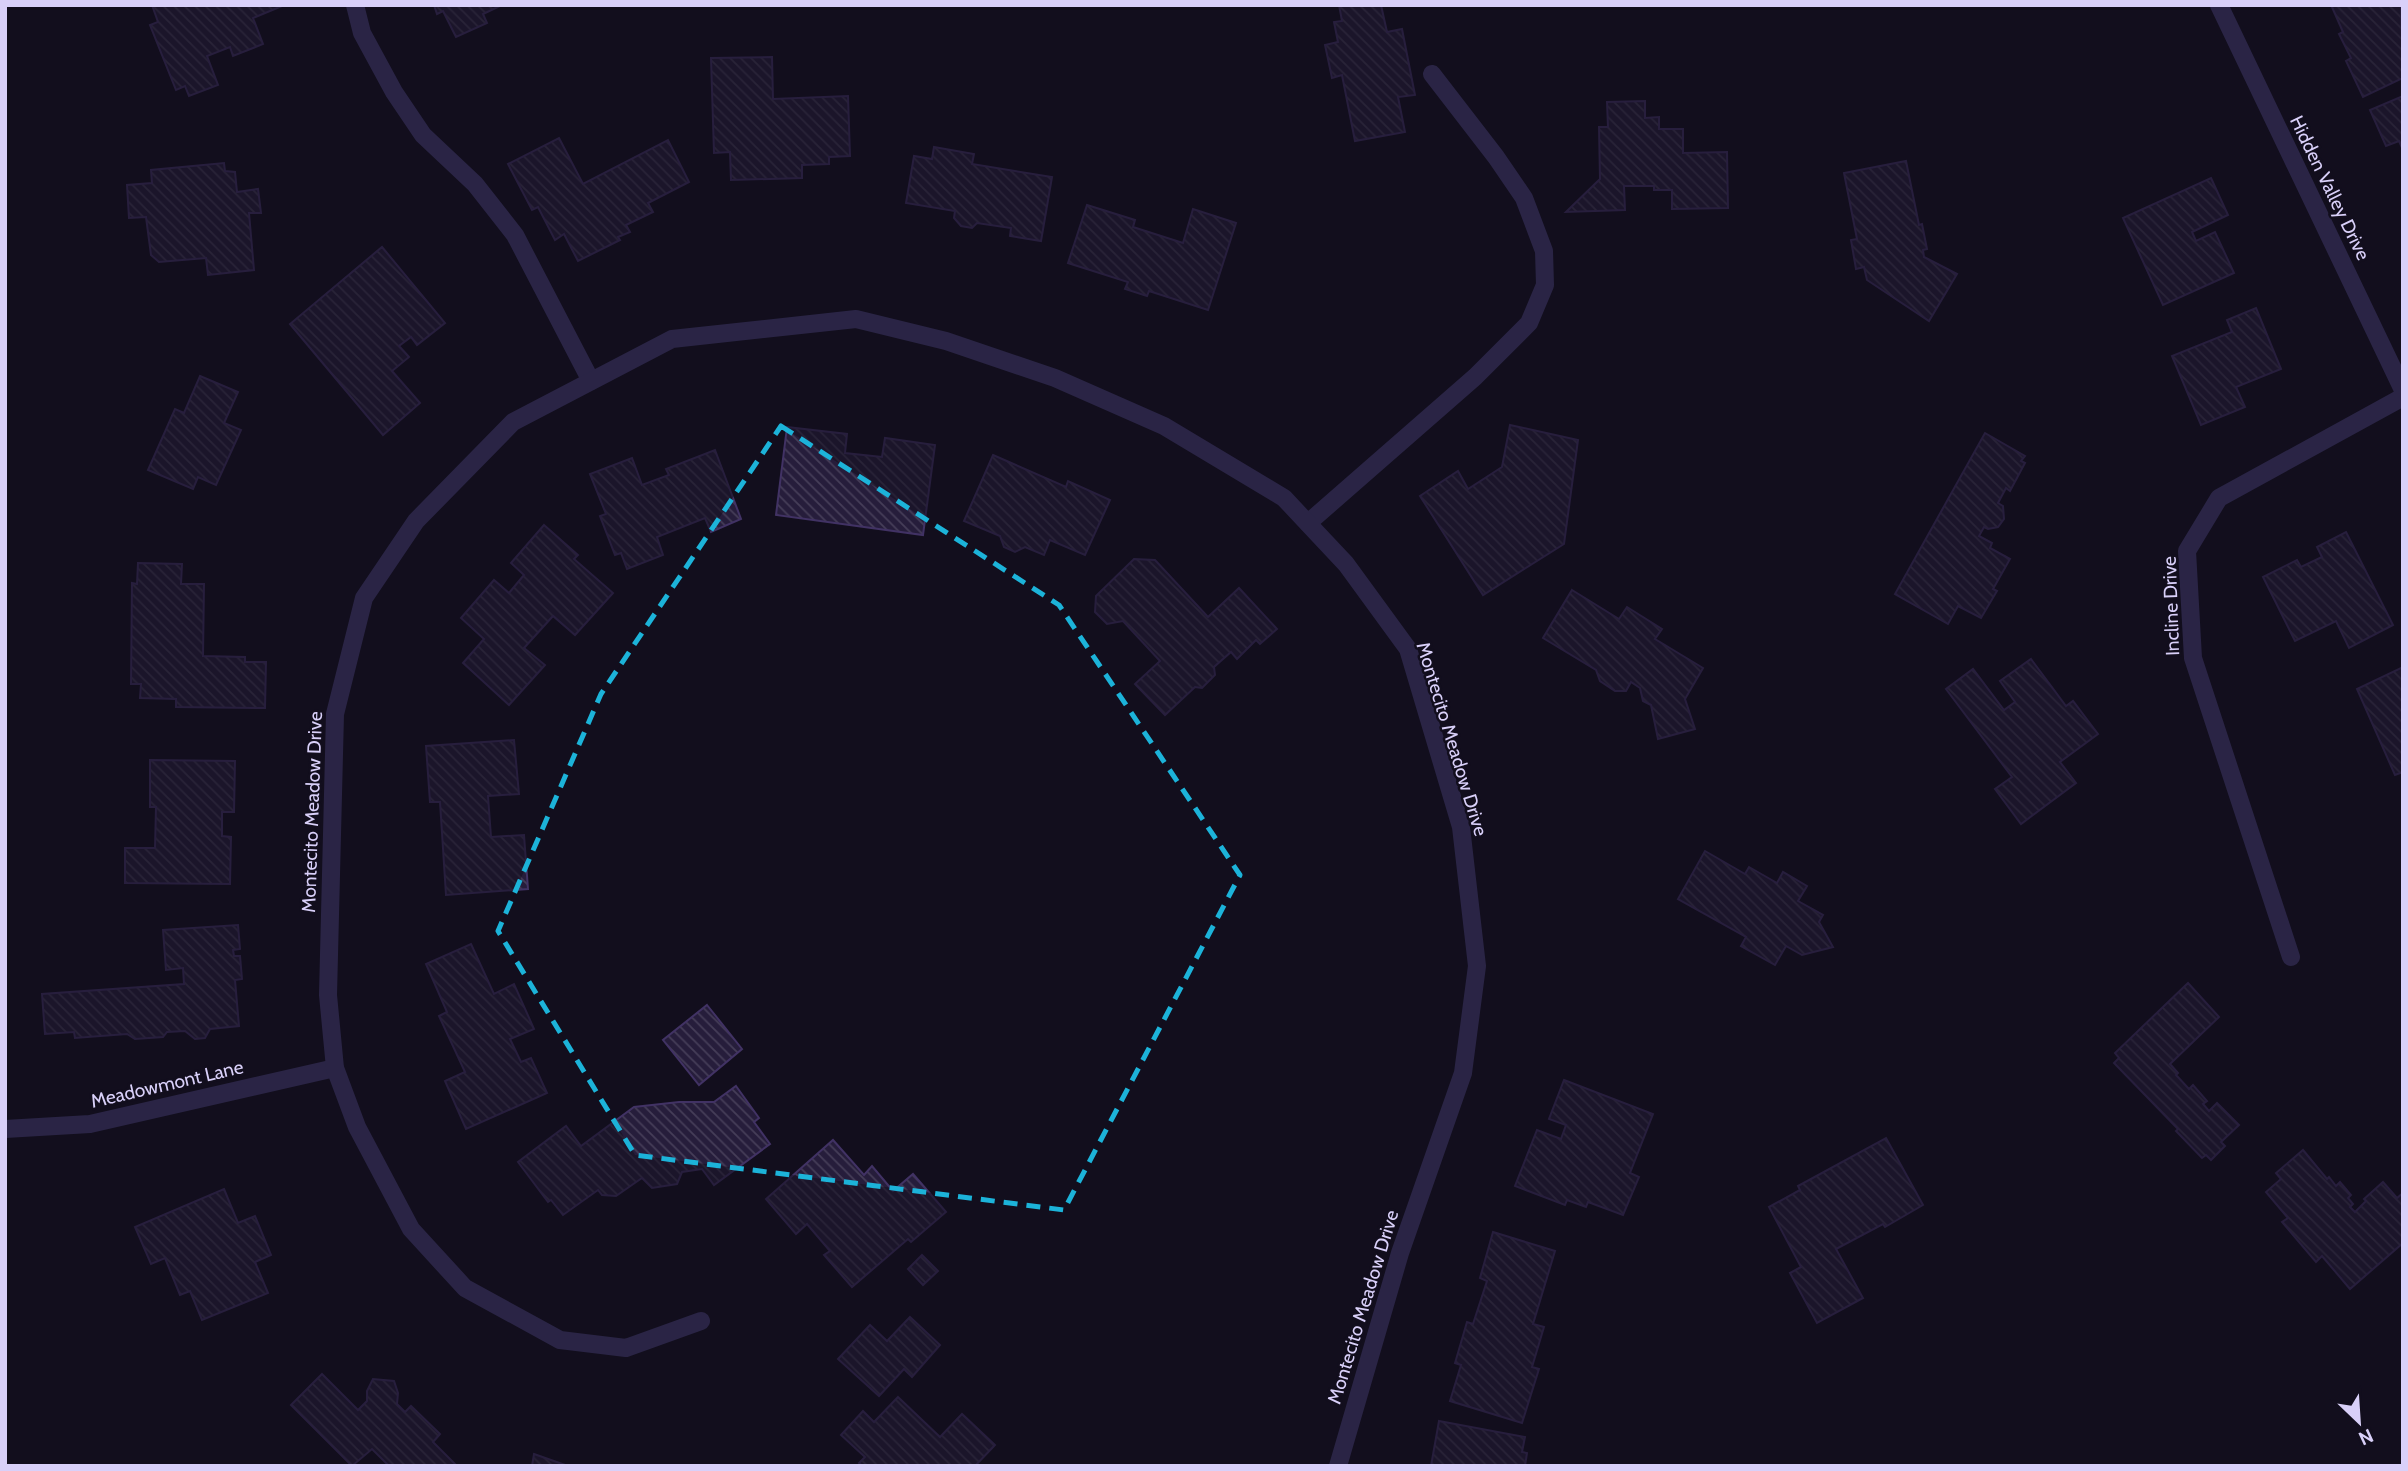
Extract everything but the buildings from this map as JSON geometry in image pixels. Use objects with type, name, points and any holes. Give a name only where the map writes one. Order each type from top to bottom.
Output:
[{"type":"street","points":[[355,5],[362,33],[394,92],[423,135],[475,184],[515,235],[591,381]]},
{"type":"street","name":"Hidden Valley Drive","points":[[2219,5],[2403,390]]},
{"type":"street","points":[[1308,523],[1484,368],[1529,323],[1545,285],[1544,251],[1524,198],[1432,74]]},
{"type":"street","name":"Montecito Meadow Drive","points":[[701,1321],[626,1349],[560,1340],[465,1288],[411,1229],[358,1126],[335,1068],[328,995],[335,714],[364,598],[416,521],[513,422],[672,339],[856,319],[946,341],[1055,378],[1164,426],[1284,498],[1346,564],[1408,649],[1461,827],[1477,966],[1463,1073],[1399,1253],[1338,1466]]},
{"type":"street","name":"Incline Drive","points":[[2291,957],[2193,658],[2187,551],[2219,498],[2403,397]]},
{"type":"street","name":"Meadowmont Lane","points":[[5,1129],[90,1124],[335,1068]]},
{"type":"highlighted area","points":[[781,426],[1059,605],[1240,875],[1064,1210],[635,1155],[498,931],[601,694]]}]
